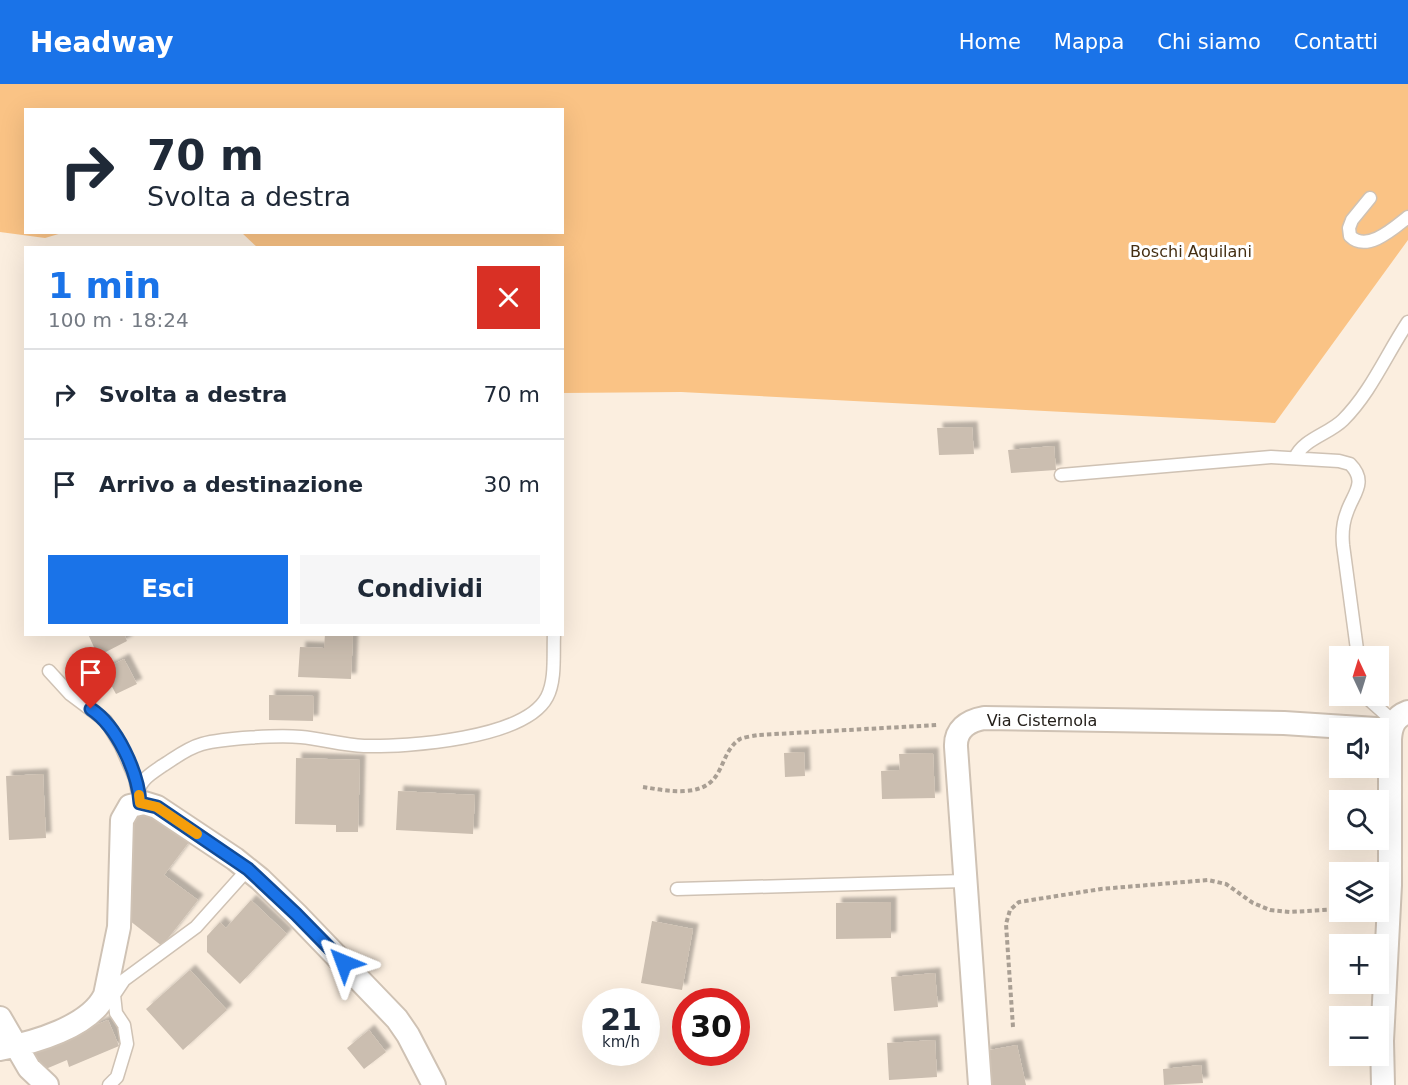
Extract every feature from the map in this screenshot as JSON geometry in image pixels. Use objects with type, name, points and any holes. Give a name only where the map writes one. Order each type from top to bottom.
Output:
[{"type":"street","name":"Via Cisternola","points":[[980,1085],[956,742],[959,731],[968,723],[984,718],[1390,725]]},
{"type":"street","points":[[1383,1085],[1382,1041],[1389,913],[1390,725]]},
{"type":"street","points":[[8,1048],[77,1023],[92,1013],[103,999],[119,927],[122,820],[129,807],[139,797],[248,869],[296,914],[384,1004],[408,1035],[434,1085]]},
{"type":"street","points":[[0,1018],[8,1048],[47,1085]]},
{"type":"lane","points":[[1370,198],[1352,220],[1349,232],[1352,239],[1360,242],[1376,239],[1408,217]]},
{"type":"lane","points":[[1295,458],[1305,445],[1336,427],[1356,405],[1408,322]]},
{"type":"lane","points":[[1061,475],[1271,457],[1345,463],[1353,467],[1357,476],[1358,492],[1347,512],[1342,537],[1357,646]]},
{"type":"lane","points":[[139,797],[141,783],[148,776],[184,751],[208,742],[287,736],[352,745],[403,744],[459,738],[514,724],[537,710],[548,695],[552,676],[554,636]]},
{"type":"lane","points":[[50,671],[70,694],[106,721],[121,746],[139,797]]},
{"type":"lane","points":[[1374,706],[1390,725]]},
{"type":"lane","points":[[109,1085],[117,1077],[127,1044],[124,1025],[116,1013],[114,995],[124,980],[196,927],[248,869]]},
{"type":"lane","points":[[677,889],[964,881]]},
{"type":"path","points":[[643,787],[686,791],[706,786],[716,777],[734,745],[741,738],[758,735],[968,723]]},
{"type":"path","points":[[1013,1027],[1006,924],[1010,910],[1019,902],[1101,889],[1208,880],[1226,884],[1253,903],[1270,910],[1290,912],[1329,910]]},
{"type":"green space","name":"Boschi Aquilani","points":[[0,84],[1408,84],[1408,240],[1275,423],[681,392],[564,393],[564,246],[256,246],[243,234],[564,234],[564,108],[24,108],[24,234],[59,234],[45,238],[0,232]]},
{"type":"building","points":[[972,427],[974,454],[939,455],[937,428]]},
{"type":"building","points":[[1054,446],[1056,470],[1011,473],[1008,450]]},
{"type":"building","points":[[89,636],[125,636],[127,641],[98,656]]},
{"type":"building","points":[[325,636],[353,636],[351,679],[298,677],[300,647],[324,648]]},
{"type":"building","points":[[124,659],[137,684],[116,694],[103,670]]},
{"type":"building","points":[[269,695],[314,696],[313,721],[269,720]]},
{"type":"building","points":[[804,752],[805,776],[785,777],[784,753]]},
{"type":"building","points":[[933,753],[935,798],[882,799],[881,771],[900,770],[899,754]]},
{"type":"building","points":[[296,758],[360,760],[358,832],[336,832],[336,825],[295,824]]},
{"type":"building","points":[[43,774],[46,838],[9,840],[6,776]]},
{"type":"building","points":[[398,791],[475,795],[473,834],[396,830]]},
{"type":"building","points":[[144,808],[189,842],[164,875],[198,900],[162,946],[125,917],[133,823]]},
{"type":"building","points":[[251,900],[287,934],[240,984],[207,952],[207,936],[220,922],[226,928]]},
{"type":"building","points":[[891,902],[891,938],[836,939],[836,903]]},
{"type":"building","points":[[652,921],[693,929],[682,988],[641,983]]},
{"type":"building","points":[[190,970],[227,1010],[183,1050],[146,1009]]},
{"type":"building","points":[[935,973],[938,1007],[894,1011],[891,977]]},
{"type":"building","points":[[108,1020],[119,1046],[69,1067],[67,1060],[41,1071],[33,1051]]},
{"type":"building","points":[[369,1030],[386,1052],[364,1069],[347,1048]]},
{"type":"building","points":[[935,1040],[937,1077],[889,1080],[887,1043]]},
{"type":"building","points":[[1017,1045],[1026,1085],[991,1085],[984,1051]]},
{"type":"building","points":[[1201,1065],[1203,1083],[1164,1085],[1163,1069]]},
{"type":"slow traffic","points":[[139,795],[140,803],[157,807],[197,834]]},
{"type":"route","points":[[91,709],[106,721],[115,734],[135,778],[140,803],[157,807],[248,869],[344,963]]}]
